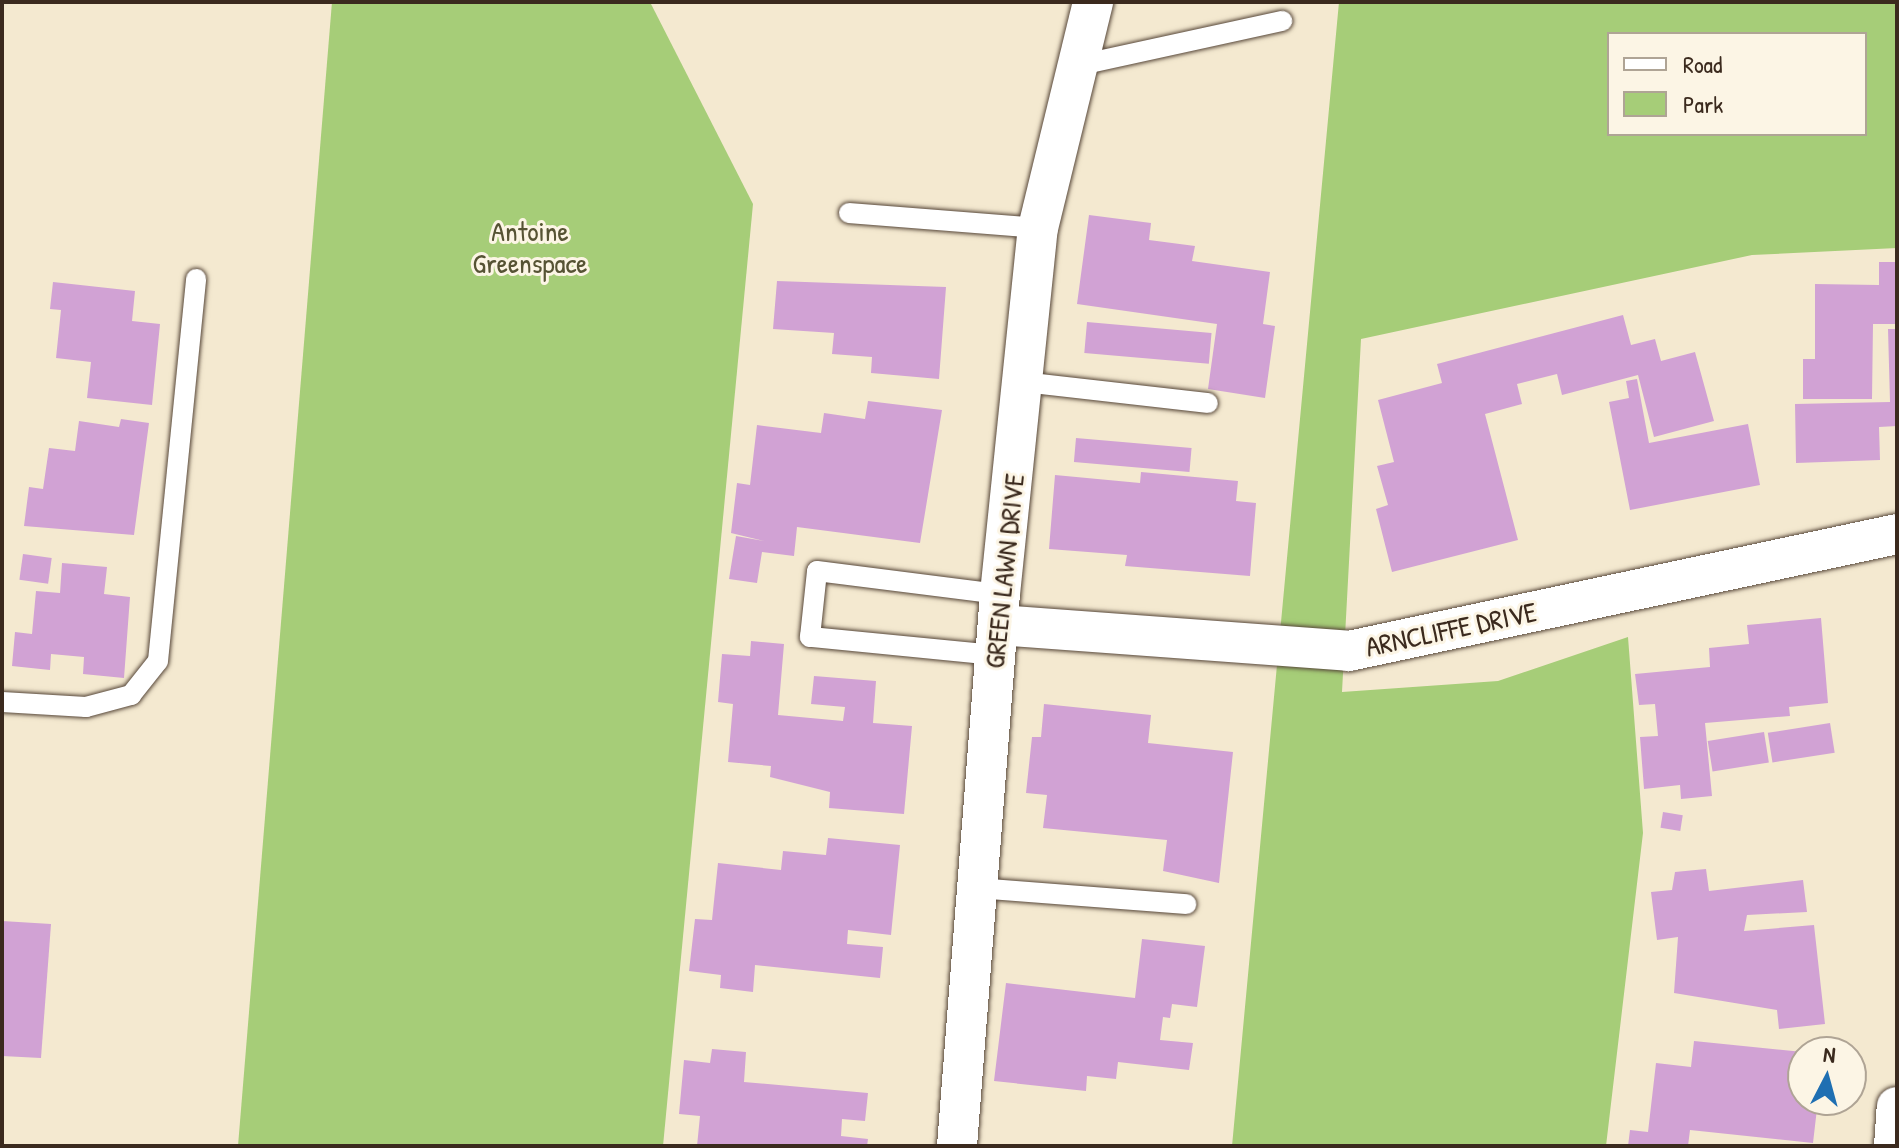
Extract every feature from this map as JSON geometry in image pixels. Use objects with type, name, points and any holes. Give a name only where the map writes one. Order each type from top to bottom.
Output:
[{"type":"street","name":"GREEN LAWN DRIVE","points":[[957,1146],[998,625],[1038,228],[1093,2]]},
{"type":"street","name":"ARNCLIFFE DRIVE","points":[[998,625],[1349,651],[1897,534]]},
{"type":"street","points":[[1894,1146],[1897,1107]]},
{"type":"lane","points":[[1080,65],[1282,21]]},
{"type":"lane","points":[[849,213],[1038,228]]},
{"type":"lane","points":[[2,702],[86,707],[131,695],[158,661],[196,279]]},
{"type":"lane","points":[[1023,382],[1208,403]]},
{"type":"lane","points":[[817,571],[998,625],[810,637],[817,571]]},
{"type":"lane","points":[[977,888],[1186,904]]},
{"type":"green space","name":"Antoine Greenspace","points":[[332,2],[650,2],[753,204],[663,1146],[238,1146]]},
{"type":"green space","points":[[1339,2],[1897,2],[1897,248],[1752,255],[1361,339],[1342,692],[1498,681],[1628,637],[1643,833],[1606,1146],[1232,1146]]},
{"type":"building","points":[[1089,215],[1151,223],[1149,240],[1195,246],[1192,261],[1270,272],[1263,324],[1275,326],[1265,398],[1208,389],[1217,324],[1077,304]]},
{"type":"building","points":[[1879,262],[1897,262],[1897,324],[1873,324],[1872,399],[1803,399],[1803,359],[1815,359],[1815,284],[1879,285]]},
{"type":"building","points":[[777,281],[946,287],[939,379],[871,373],[872,357],[832,354],[834,333],[773,329]]},
{"type":"building","points":[[53,282],[135,291],[132,321],[160,324],[152,405],[87,398],[91,362],[56,358],[61,310],[50,309]]},
{"type":"building","points":[[1623,315],[1631,345],[1655,339],[1661,361],[1695,352],[1714,421],[1654,437],[1638,375],[1562,395],[1557,374],[1517,384],[1522,404],[1485,414],[1518,540],[1392,572],[1376,509],[1388,505],[1377,466],[1394,462],[1378,400],[1442,383],[1437,364]]},
{"type":"building","points":[[1087,322],[1212,333],[1209,364],[1084,353]]},
{"type":"building","points":[[1888,329],[1897,329],[1897,426],[1879,427],[1880,460],[1796,463],[1795,404],[1890,402]]},
{"type":"building","points":[[1637,379],[1649,443],[1748,424],[1760,485],[1630,510],[1609,402],[1629,398],[1626,381]]},
{"type":"building","points":[[868,401],[942,410],[920,543],[797,527],[794,556],[762,552],[757,583],[729,579],[736,536],[764,541],[731,533],[737,483],[750,485],[757,425],[821,433],[824,413],[865,419]]},
{"type":"building","points":[[121,419],[149,423],[134,535],[24,526],[29,487],[43,489],[49,448],[75,451],[79,421],[119,427]]},
{"type":"building","points":[[1076,438],[1192,448],[1189,472],[1074,462]]},
{"type":"building","points":[[1141,472],[1238,481],[1236,501],[1256,503],[1250,576],[1125,566],[1127,555],[1049,549],[1055,475],[1140,483]]},
{"type":"building","points":[[23,554],[52,558],[48,584],[19,580]]},
{"type":"building","points":[[62,563],[107,567],[104,594],[130,597],[124,678],[83,674],[84,657],[51,654],[50,670],[12,666],[15,632],[32,634],[36,591],[60,593]]},
{"type":"building","points":[[1821,618],[1828,703],[1789,707],[1790,716],[1705,723],[1712,796],[1681,799],[1680,785],[1644,789],[1640,737],[1658,736],[1655,704],[1639,705],[1635,674],[1710,667],[1709,648],[1749,644],[1747,625]]},
{"type":"building","points":[[751,641],[784,644],[778,715],[843,721],[845,707],[811,704],[814,676],[876,681],[873,723],[912,726],[904,814],[829,808],[830,792],[770,777],[771,766],[728,762],[733,704],[718,702],[722,654],[750,656]]},
{"type":"building","points":[[1044,704],[1151,715],[1148,743],[1233,752],[1219,883],[1163,871],[1167,840],[1043,828],[1047,795],[1026,793],[1032,737],[1041,737]]},
{"type":"building","points":[[1830,723],[1835,753],[1772,762],[1768,733]]},
{"type":"building","points":[[1764,732],[1769,763],[1713,772],[1708,741]]},
{"type":"building","points":[[1663,812],[1683,815],[1680,831],[1660,828]]},
{"type":"building","points":[[828,838],[900,845],[891,935],[848,930],[847,944],[883,947],[880,978],[755,965],[753,992],[720,988],[721,975],[689,971],[695,919],[712,920],[718,863],[781,870],[783,851],[826,855]]},
{"type":"building","points":[[1706,869],[1709,891],[1803,880],[1807,912],[1747,915],[1744,931],[1814,925],[1825,1024],[1779,1029],[1777,1010],[1674,993],[1678,937],[1657,940],[1651,892],[1672,890],[1675,872]]},
{"type":"building","points":[[2,921],[51,924],[41,1058],[2,1056]]},
{"type":"building","points":[[1142,939],[1205,946],[1197,1007],[1172,1004],[1170,1018],[1163,1017],[1160,1040],[1193,1043],[1189,1070],[1118,1062],[1116,1079],[1087,1076],[1086,1091],[994,1081],[1006,983],[1135,998]]},
{"type":"building","points":[[1694,1041],[1787,1050],[1787,1116],[1816,1116],[1813,1143],[1690,1130],[1688,1146],[1628,1146],[1630,1130],[1648,1132],[1656,1063],[1691,1067]]},
{"type":"building","points":[[712,1049],[746,1052],[744,1082],[868,1093],[865,1121],[842,1119],[841,1136],[868,1139],[867,1146],[697,1146],[700,1116],[679,1114],[684,1060],[710,1063]]}]
